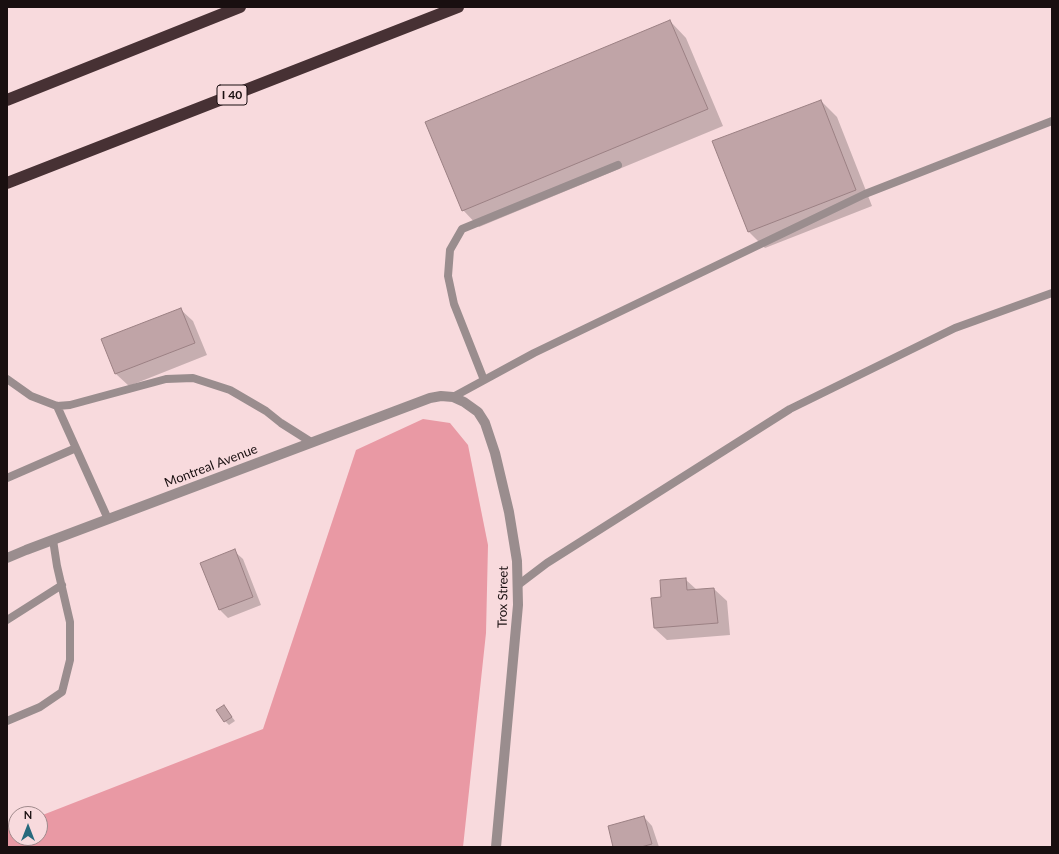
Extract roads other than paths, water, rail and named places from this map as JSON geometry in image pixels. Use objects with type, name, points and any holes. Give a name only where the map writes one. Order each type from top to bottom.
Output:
[{"type":"highway","points":[[7,100],[240,7]]},
{"type":"highway","name":"I 40","points":[[7,183],[458,7]]},
{"type":"street","name":"Trox Street","points":[[424,400],[441,396],[464,402],[478,412],[485,423],[495,453],[509,512],[517,561],[518,605],[496,847]]},
{"type":"street","name":"Montreal Avenue","points":[[7,558],[424,400]]},
{"type":"lane","points":[[453,398],[534,353],[865,194],[1052,121]]},
{"type":"lane","points":[[484,380],[454,304],[448,276],[450,250],[462,229],[618,165]]},
{"type":"lane","points":[[518,585],[547,563],[790,409],[955,328],[1052,293]]},
{"type":"lane","points":[[7,379],[31,396],[57,406],[70,406],[166,379],[193,378],[230,390],[266,411],[281,423],[312,442]]},
{"type":"lane","points":[[57,406],[108,519]]},
{"type":"lane","points":[[7,478],[76,448]]},
{"type":"lane","points":[[7,721],[40,707],[62,692],[70,660],[70,622],[53,540]]},
{"type":"lane","points":[[7,620],[62,585]]}]
